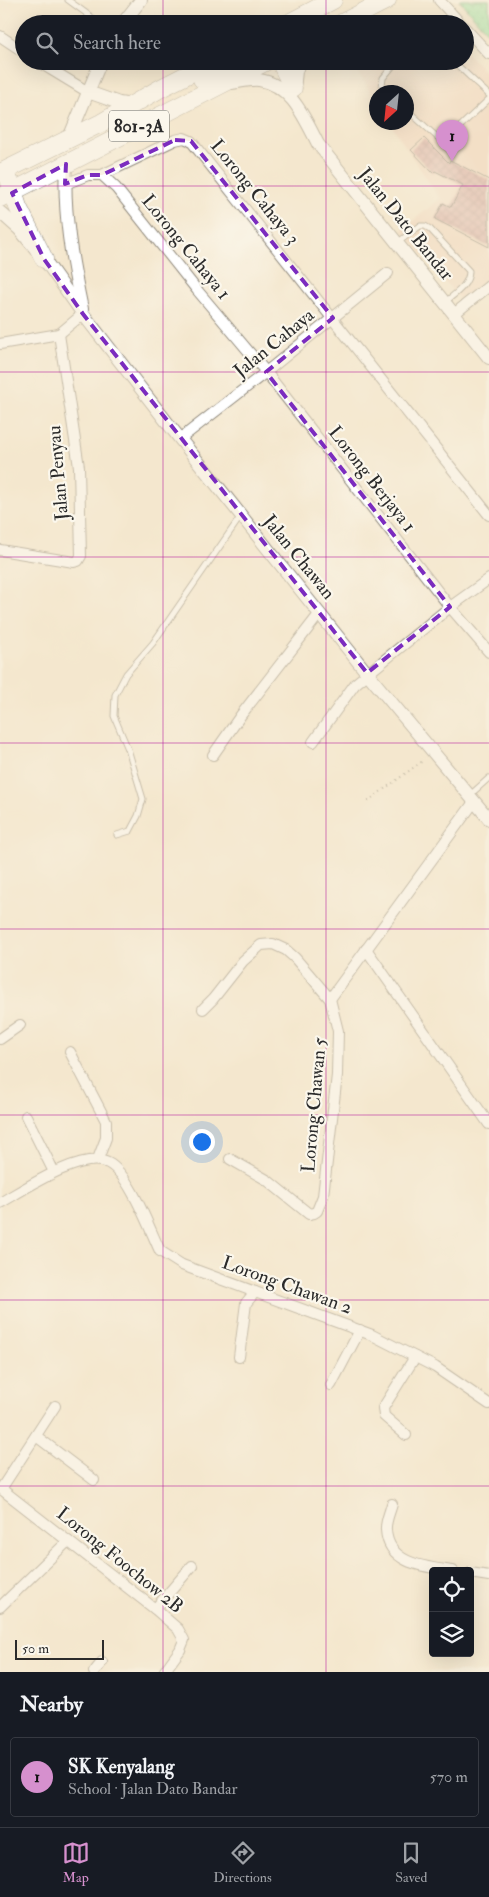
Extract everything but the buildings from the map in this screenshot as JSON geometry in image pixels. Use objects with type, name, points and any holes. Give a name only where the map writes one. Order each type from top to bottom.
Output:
[{"type":"highway","points":[[304,15],[333,0]]},
{"type":"highway","points":[[358,15],[387,0]]},
{"type":"highway","points":[[101,123],[197,70]]},
{"type":"highway","points":[[0,173],[101,123],[168,97],[221,70]]},
{"type":"highway","name":"801-3A","points":[[6,196],[249,70]]},
{"type":"highway","points":[[284,70],[293,88]]},
{"type":"highway","points":[[22,162],[13,174],[6,196],[48,264]]},
{"type":"street","points":[[129,15],[141,0]]},
{"type":"street","points":[[439,0],[453,15]]},
{"type":"street","points":[[0,36],[15,46]]},
{"type":"street","points":[[474,38],[489,54]]},
{"type":"street","points":[[52,70],[88,92],[119,104],[132,105]]},
{"type":"street","points":[[69,138],[97,70]]},
{"type":"street","points":[[296,70],[293,88],[300,110]]},
{"type":"street","points":[[224,83],[258,80],[270,84],[291,98],[300,110]]},
{"type":"street","name":"Jalan Dato Bandar","points":[[300,110],[318,144],[489,358]]},
{"type":"street","name":"Lorong Cahaya 3","points":[[102,175],[175,140],[184,138],[191,141],[489,515]]},
{"type":"street","points":[[0,344],[59,334],[83,314],[73,262],[64,184],[66,164]]},
{"type":"street","points":[[64,184],[88,175],[102,175]]},
{"type":"street","name":"Lorong Cahaya 1","points":[[102,175],[116,188],[197,290],[266,372]]},
{"type":"street","points":[[0,212],[19,229],[48,264],[58,272],[69,270],[73,262]]},
{"type":"street","name":"Jalan Chawan","points":[[48,264],[83,314],[180,439],[367,673],[489,819]]},
{"type":"street","name":"Jalan Cahaya","points":[[180,439],[388,274]]},
{"type":"street","points":[[454,314],[489,286]]},
{"type":"street","name":"Jalan Penyau","points":[[0,550],[74,562],[78,561],[81,556],[78,467],[59,334]]},
{"type":"street","name":"Lorong Berjaya 1","points":[[266,372],[450,607],[489,652]]},
{"type":"street","points":[[313,742],[355,684],[450,607],[489,579]]},
{"type":"street","points":[[213,755],[241,715],[320,614]]},
{"type":"street","points":[[330,999],[472,798]]},
{"type":"street","name":"Lorong Chawan 5","points":[[203,1009],[214,999],[243,961],[261,945],[273,944],[286,950],[295,958],[330,999],[338,1031],[338,1067],[323,1196],[317,1211],[314,1214],[309,1214],[266,1180],[230,1160]]},
{"type":"street","points":[[366,949],[489,1124]]},
{"type":"street","points":[[0,1039],[20,1025]]},
{"type":"street","points":[[0,1203],[54,1172],[98,1159],[106,1138],[106,1121],[70,1052]]},
{"type":"street","points":[[26,1116],[54,1172]]},
{"type":"street","name":"Lorong Chawan 2","points":[[98,1159],[110,1163],[120,1173],[130,1188],[160,1251],[182,1265],[360,1330],[435,1368],[489,1404]]},
{"type":"street","points":[[239,1357],[246,1303],[255,1292]]},
{"type":"street","points":[[331,1385],[360,1330]]},
{"type":"street","points":[[406,1435],[384,1416],[383,1408],[415,1357]]},
{"type":"street","points":[[0,1489],[56,1406]]},
{"type":"street","points":[[36,1436],[94,1480]]},
{"type":"street","name":"Lorong Foochow 2B","points":[[0,1489],[156,1609],[178,1629],[184,1640],[180,1650],[164,1672]]},
{"type":"street","points":[[392,1504],[386,1530],[390,1545],[400,1558],[419,1566],[429,1567]]},
{"type":"street","points":[[0,1607],[68,1541]]},
{"type":"street","points":[[156,1609],[192,1566]]},
{"type":"street","points":[[474,1574],[489,1576]]},
{"type":"street","points":[[94,1672],[102,1662]]},
{"type":"lane","points":[[68,0],[89,15]]},
{"type":"lane","points":[[382,85],[383,78],[390,70]]},
{"type":"lane","points":[[414,116],[437,137],[449,137],[489,97],[462,70]]},
{"type":"lane","points":[[397,243],[420,226],[425,226],[470,271],[465,284],[444,302]]},
{"type":"lane","points":[[117,835],[130,830],[138,816],[143,799],[128,749],[114,716],[115,695],[126,674],[153,643],[242,515]]},
{"type":"lane","points":[[472,798],[489,778]]},
{"type":"path","points":[[368,801],[434,753]]},
{"type":"highlighted area","points":[[175,140],[191,141],[333,318],[266,372],[450,607],[367,673],[83,314],[44,259],[12,193],[66,164],[65,184],[88,175],[102,175]]},
{"type":"shaded area","points":[[474,60],[489,76],[489,277],[461,301],[402,230],[440,199],[395,130],[414,130],[414,85],[369,85],[369,90],[357,70],[474,70]]},
{"type":"green space","points":[[459,0],[489,0],[489,34],[474,15]]},
{"type":"place","name":"SK Kenyalang","points":[[452,161]]}]
